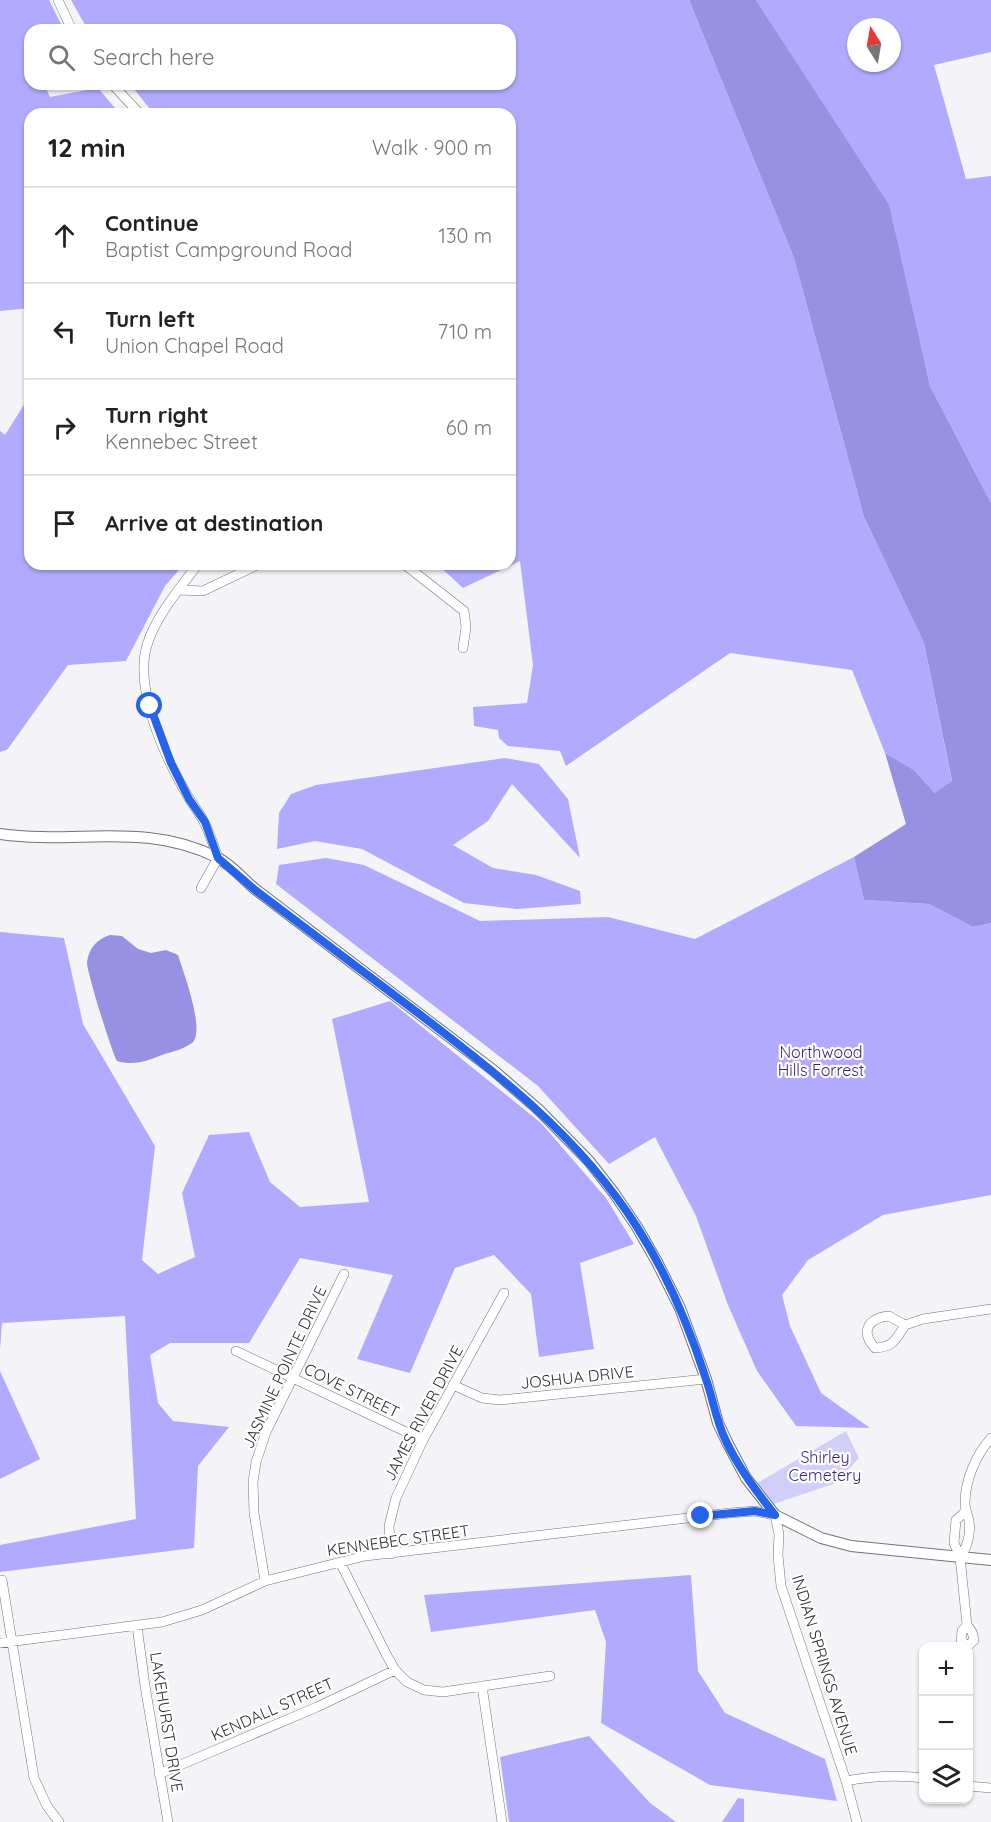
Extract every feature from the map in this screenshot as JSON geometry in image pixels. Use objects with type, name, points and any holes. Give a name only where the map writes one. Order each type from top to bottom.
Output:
[{"type":"street","points":[[58,0],[69,24]]},
{"type":"street","points":[[118,90],[134,108]]},
{"type":"street","points":[[194,570],[155,627],[147,646],[144,665],[145,686],[156,725],[189,799],[205,822],[218,858],[201,888]]},
{"type":"street","points":[[179,590],[203,591],[247,570]]},
{"type":"street","points":[[412,570],[464,611],[466,627],[463,648]]},
{"type":"street","points":[[0,834],[32,837],[93,835],[154,837],[218,858],[255,890],[493,1070],[582,1154],[614,1193],[657,1262],[680,1308],[706,1379],[718,1423],[746,1478],[775,1515],[821,1538],[851,1546],[991,1560]]},
{"type":"street","name":"JASMINE POINTE DRIVE","points":[[265,1581],[254,1513],[253,1482],[262,1442],[344,1274]]},
{"type":"street","name":"JAMES RIVER DRIVE","points":[[391,1554],[389,1526],[392,1508],[423,1440],[504,1293]]},
{"type":"street","points":[[905,1325],[923,1319],[991,1309]]},
{"type":"street","name":"COVE STREET","points":[[236,1351],[423,1440]]},
{"type":"street","name":"JOSHUA DRIVE","points":[[453,1385],[482,1398],[500,1400],[706,1379]]},
{"type":"street","points":[[967,1625],[960,1557],[954,1543],[956,1520],[965,1512],[966,1490],[972,1470],[991,1438]]},
{"type":"street","name":"KENNEBEC STREET","points":[[0,1643],[162,1622],[202,1610],[265,1581],[365,1556],[730,1513],[755,1511],[775,1515]]},
{"type":"street","name":"INDIAN SPRINGS AVENUE","points":[[775,1515],[779,1534],[778,1555],[782,1586],[787,1606],[846,1781],[857,1822]]},
{"type":"street","points":[[340,1562],[395,1670],[407,1682],[424,1690],[443,1692],[550,1676]]},
{"type":"street","points":[[2,1580],[34,1778],[47,1806],[59,1822]]},
{"type":"street","name":"LAKEHURST DRIVE","points":[[137,1626],[168,1822]]},
{"type":"street","name":"KENDALL STREET","points":[[159,1774],[316,1707],[395,1670]]},
{"type":"street","points":[[482,1686],[502,1822]]},
{"type":"street","points":[[846,1781],[900,1775],[919,1777]]},
{"type":"street","points":[[973,1786],[991,1788]]},
{"type":"green space","points":[[0,0],[49,0],[61,24],[24,24],[24,90],[47,90],[50,97],[100,90],[115,108],[24,108],[24,309],[0,311]]},
{"type":"green space","points":[[71,0],[689,0],[794,258],[864,517],[924,643],[952,782],[936,794],[914,770],[885,753],[852,670],[730,653],[566,766],[560,751],[508,746],[499,738],[498,730],[474,726],[473,707],[527,703],[533,665],[520,561],[516,563],[516,108],[149,108],[135,90],[516,90],[516,24],[85,24]]},
{"type":"green space","points":[[756,0],[991,0],[991,52],[934,65],[966,179],[991,176],[991,503],[930,386],[888,205]]},
{"type":"green space","points":[[24,405],[24,570],[179,570],[165,586],[126,661],[68,665],[7,750],[0,752],[0,431],[5,435]]},
{"type":"green space","points":[[444,570],[501,570],[463,588]]},
{"type":"green space","points":[[505,758],[539,764],[568,799],[580,858],[512,784],[488,821],[453,845],[493,868],[536,875],[580,891],[581,904],[517,909],[464,903],[362,849],[315,841],[277,849],[279,813],[291,794],[316,785]]},
{"type":"green space","name":"Northwood Hills Forrest","points":[[854,857],[864,900],[929,904],[973,927],[991,923],[991,1195],[883,1215],[808,1260],[782,1295],[790,1326],[821,1393],[870,1428],[796,1426],[757,1371],[728,1305],[696,1216],[655,1137],[609,1164],[538,1086],[276,884],[279,865],[326,858],[364,865],[480,921],[608,917],[695,939]]},
{"type":"green space","points":[[0,932],[64,938],[83,1024],[155,1146],[142,1260],[158,1274],[195,1257],[182,1193],[209,1135],[249,1132],[270,1182],[300,1207],[369,1202],[332,1019],[390,1001],[541,1123],[606,1198],[634,1244],[580,1263],[594,1349],[539,1357],[531,1294],[494,1255],[455,1268],[410,1373],[357,1359],[393,1275],[300,1258],[249,1343],[170,1343],[150,1355],[158,1403],[173,1421],[229,1427],[198,1466],[194,1548],[0,1572],[0,1545],[136,1519],[125,1316],[2,1323],[0,1350]]},
{"type":"green space","points":[[0,1371],[40,1459],[0,1479]]},
{"type":"green space","name":"Shirley Cemetery","points":[[846,1431],[859,1458],[836,1483],[768,1506],[752,1486]]},
{"type":"green space","points":[[691,1575],[698,1671],[725,1713],[825,1759],[837,1801],[710,1785],[601,1723],[606,1642],[595,1610],[431,1632],[424,1595]]},
{"type":"green space","points":[[589,1736],[650,1803],[676,1822],[509,1822],[500,1757]]},
{"type":"green space","points":[[738,1798],[744,1799],[744,1822],[722,1822]]},
{"type":"shaded area","points":[[689,0],[756,0],[889,205],[930,386],[991,503],[991,923],[973,927],[929,904],[864,900],[854,857],[906,824],[885,753],[914,770],[935,793],[952,781],[924,643],[864,517],[794,258]]},
{"type":"shaded area","points":[[110,935],[122,936],[138,949],[151,953],[166,950],[178,955],[195,1014],[196,1036],[192,1043],[145,1061],[129,1063],[117,1061],[87,962],[94,945]]},
{"type":"route","points":[[150,706],[171,763],[189,799],[205,822],[218,858],[255,890],[493,1070],[561,1132],[614,1193],[637,1227],[680,1308],[706,1379],[718,1423],[727,1442],[746,1478],[775,1515],[755,1511],[701,1516]]}]
